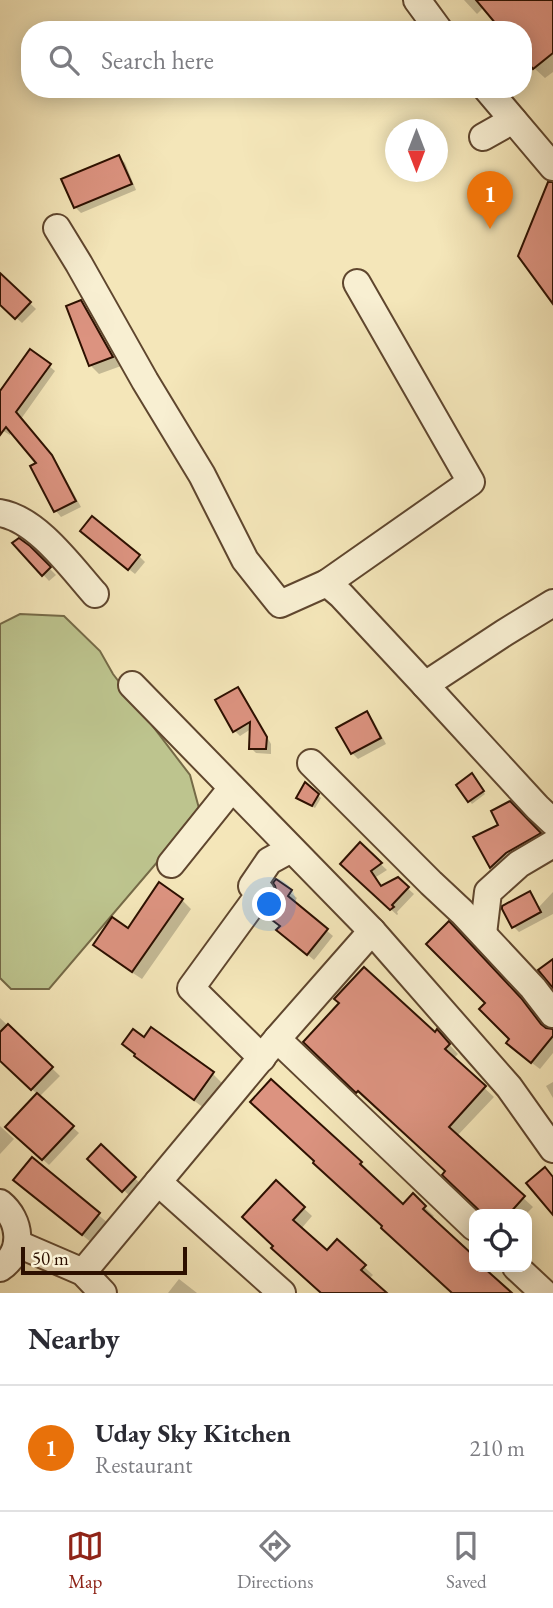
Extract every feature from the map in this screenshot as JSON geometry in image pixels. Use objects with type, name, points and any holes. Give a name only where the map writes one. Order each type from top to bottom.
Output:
[{"type":"street","points":[[417,0],[432,21]]},
{"type":"street","points":[[495,98],[553,167]]},
{"type":"street","points":[[483,138],[513,120]]},
{"type":"street","points":[[57,228],[202,475],[245,560],[280,604],[327,583],[471,482],[357,284]]},
{"type":"street","points":[[0,513],[10,514],[25,522],[44,538],[96,594]]},
{"type":"street","points":[[327,583],[548,809]]},
{"type":"street","points":[[425,685],[553,603]]},
{"type":"street","points":[[132,685],[372,931],[509,1087],[553,1149]]},
{"type":"street","points":[[311,763],[463,912],[533,988],[553,1014]]},
{"type":"street","points":[[171,864],[232,788]]},
{"type":"street","points":[[483,934],[488,892],[519,864],[553,844]]},
{"type":"street","points":[[291,849],[269,861],[253,886],[261,892],[191,988],[270,1049],[469,1223]]},
{"type":"street","points":[[83,1272],[372,931]]},
{"type":"street","points":[[158,1182],[282,1293]]},
{"type":"street","points":[[0,1203],[9,1210],[16,1227],[18,1244],[8,1263],[0,1268]]},
{"type":"street","points":[[18,1244],[83,1272],[103,1293]]},
{"type":"street","points":[[521,1272],[544,1293]]},
{"type":"green space","points":[[20,614],[64,616],[100,651],[113,674],[190,775],[200,812],[49,989],[11,989],[0,978],[0,624]]},
{"type":"building","points":[[476,0],[553,0],[553,53],[533,69],[532,21],[494,21]]},
{"type":"building","points":[[119,155],[132,184],[74,208],[61,179]]},
{"type":"building","points":[[548,182],[553,182],[553,304],[518,256]]},
{"type":"building","points":[[0,273],[31,302],[15,319],[0,305]]},
{"type":"building","points":[[81,300],[113,357],[89,366],[66,306]]},
{"type":"building","points":[[30,349],[51,364],[16,412],[52,455],[76,501],[54,512],[30,466],[36,463],[6,427],[0,435],[0,391]]},
{"type":"building","points":[[92,516],[140,555],[128,570],[80,531]]},
{"type":"building","points":[[19,538],[51,567],[42,576],[12,543]]},
{"type":"building","points":[[238,687],[267,737],[266,749],[249,749],[250,722],[233,732],[215,700]]},
{"type":"building","points":[[367,711],[381,738],[351,754],[336,728]]},
{"type":"building","points":[[472,773],[484,791],[468,802],[456,785]]},
{"type":"building","points":[[305,782],[319,794],[312,806],[296,798]]},
{"type":"building","points":[[510,801],[541,833],[506,853],[490,868],[473,837],[498,825],[491,811]]},
{"type":"building","points":[[360,842],[382,863],[371,871],[381,886],[398,877],[409,887],[390,910],[340,864]]},
{"type":"building","points":[[276,879],[292,890],[288,896],[328,929],[307,955],[276,930],[280,926],[264,914],[277,894],[273,883]]},
{"type":"building","points":[[159,882],[183,899],[132,972],[93,945],[112,917],[128,928]]},
{"type":"building","points":[[530,891],[541,912],[512,928],[502,906]]},
{"type":"building","points":[[449,921],[521,998],[541,1024],[553,1029],[553,1036],[531,1063],[506,1043],[509,1039],[479,1009],[485,1003],[426,944]]},
{"type":"building","points":[[553,959],[553,988],[538,970]]},
{"type":"building","points":[[364,967],[435,1032],[437,1029],[450,1044],[445,1049],[486,1086],[449,1127],[525,1196],[513,1209],[478,1209],[442,1175],[445,1171],[358,1091],[356,1093],[303,1042],[339,1003],[334,999]]},
{"type":"building","points":[[8,1024],[53,1067],[31,1090],[0,1061],[0,1032]]},
{"type":"building","points":[[151,1027],[214,1072],[194,1100],[134,1056],[135,1054],[122,1044],[133,1029],[144,1037]]},
{"type":"building","points":[[271,1079],[362,1162],[360,1164],[403,1204],[413,1193],[426,1206],[423,1209],[469,1251],[469,1272],[489,1272],[512,1293],[452,1293],[250,1102]]},
{"type":"building","points":[[37,1093],[74,1126],[42,1160],[5,1127]]},
{"type":"building","points":[[101,1144],[136,1177],[122,1192],[87,1159]]},
{"type":"building","points":[[32,1157],[100,1213],[82,1235],[13,1180]]},
{"type":"building","points":[[545,1167],[553,1177],[553,1215],[526,1183]]},
{"type":"building","points":[[276,1180],[305,1207],[293,1220],[327,1250],[337,1239],[366,1265],[361,1270],[387,1293],[321,1293],[271,1248],[273,1246],[242,1217]]},
{"type":"place","name":"Uday Sky Kitchen","points":[[490,229]]}]
